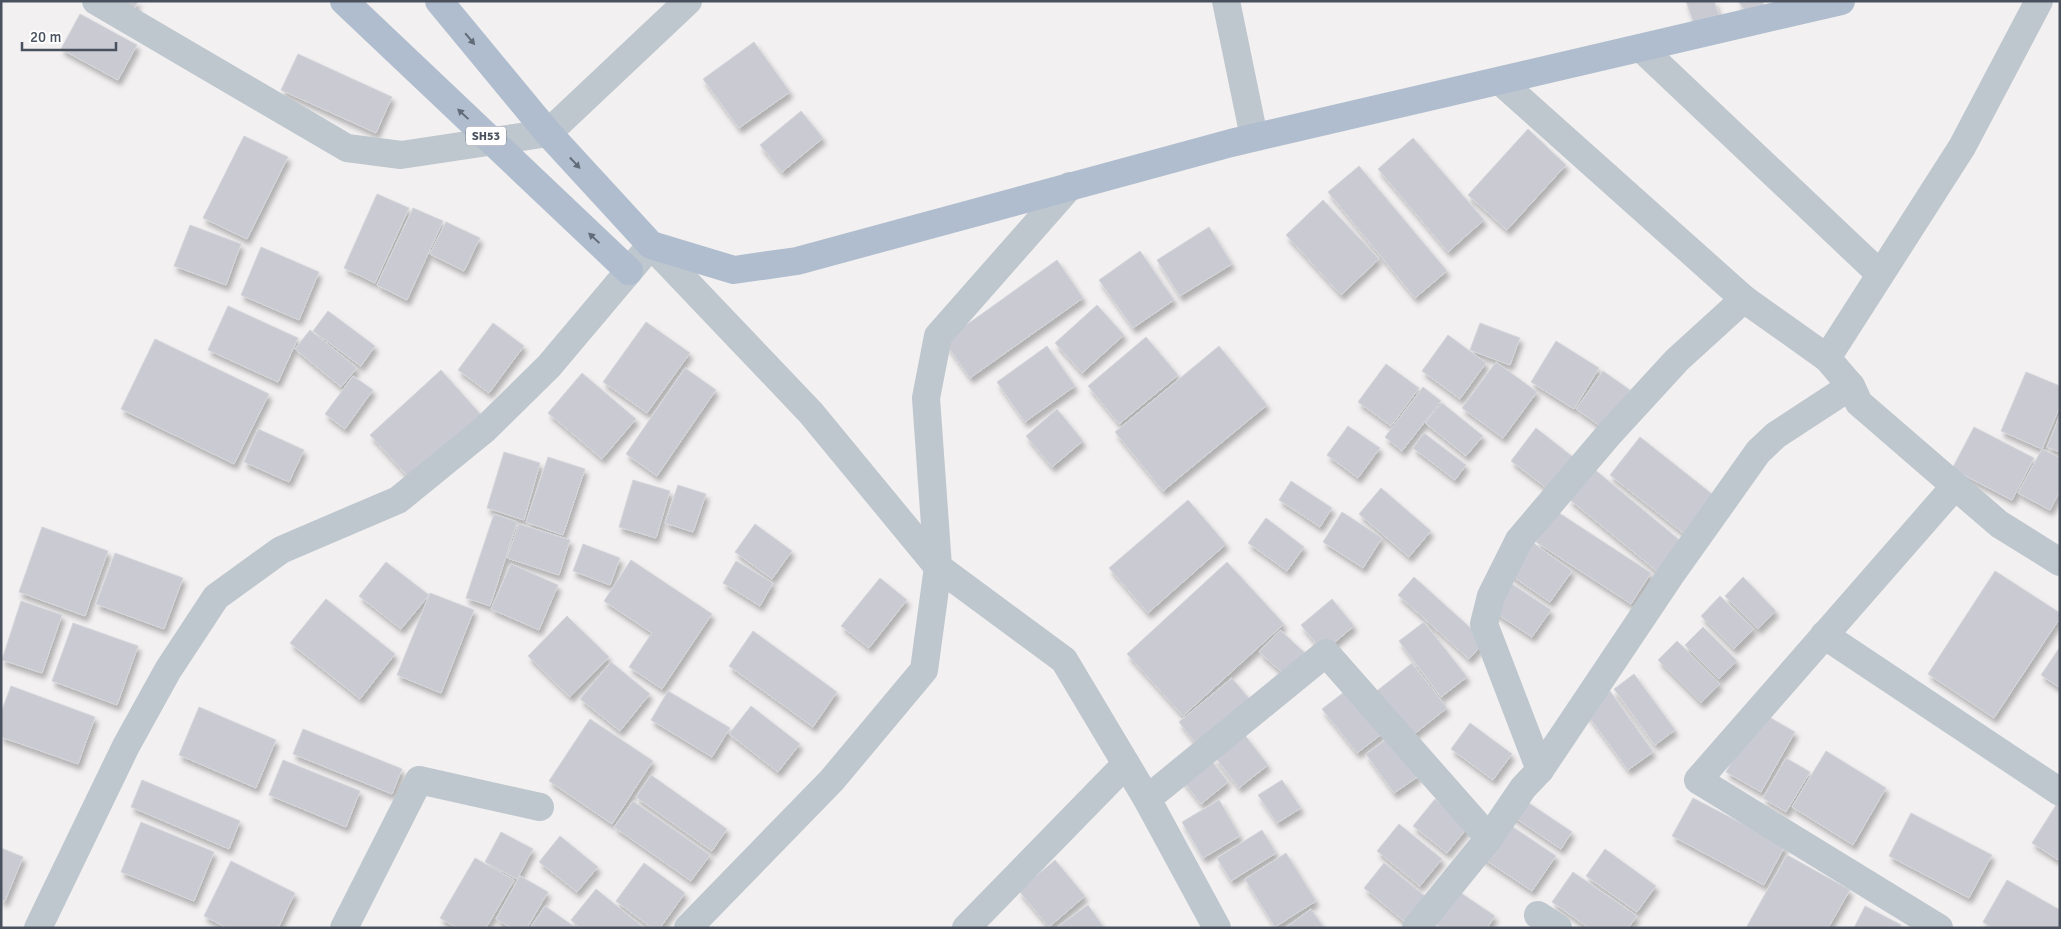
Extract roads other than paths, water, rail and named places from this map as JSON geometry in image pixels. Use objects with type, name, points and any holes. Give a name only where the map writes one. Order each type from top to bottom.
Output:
[{"type":"main road","name":"SH53","points":[[344,1],[629,271]]},
{"type":"main road","points":[[439,1],[548,133],[651,245],[734,270],[797,260],[1254,137],[1841,1]]},
{"type":"street","points":[[96,1],[347,148],[401,155],[548,133],[688,1]]},
{"type":"street","points":[[1226,1],[1254,137]]},
{"type":"street","points":[[1826,358],[1962,147],[2039,1]]},
{"type":"street","points":[[1641,48],[1880,274]]},
{"type":"street","points":[[1500,81],[1744,299],[1826,358],[1851,386],[1859,403],[1999,524],[2060,562]]},
{"type":"street","points":[[688,928],[832,780],[924,670],[938,567],[926,398],[938,336],[1070,186]]},
{"type":"street","points":[[38,928],[126,746],[168,670],[216,597],[281,550],[398,500],[484,430],[549,366],[651,245],[811,413],[938,567],[1064,660],[1147,799],[1217,928]]},
{"type":"street","points":[[1540,770],[1484,624],[1490,596],[1519,540],[1677,360],[1744,299]]},
{"type":"street","points":[[1416,928],[1488,838],[1523,788],[1540,770],[1665,584],[1758,452],[1776,435],[1851,386]]},
{"type":"street","points":[[1939,928],[1698,780],[1955,486]]},
{"type":"street","points":[[1824,635],[2060,792]]},
{"type":"street","points":[[1147,799],[1326,653],[1488,838]]},
{"type":"street","points":[[966,928],[1126,764]]},
{"type":"street","points":[[344,928],[419,780],[540,807]]}]
